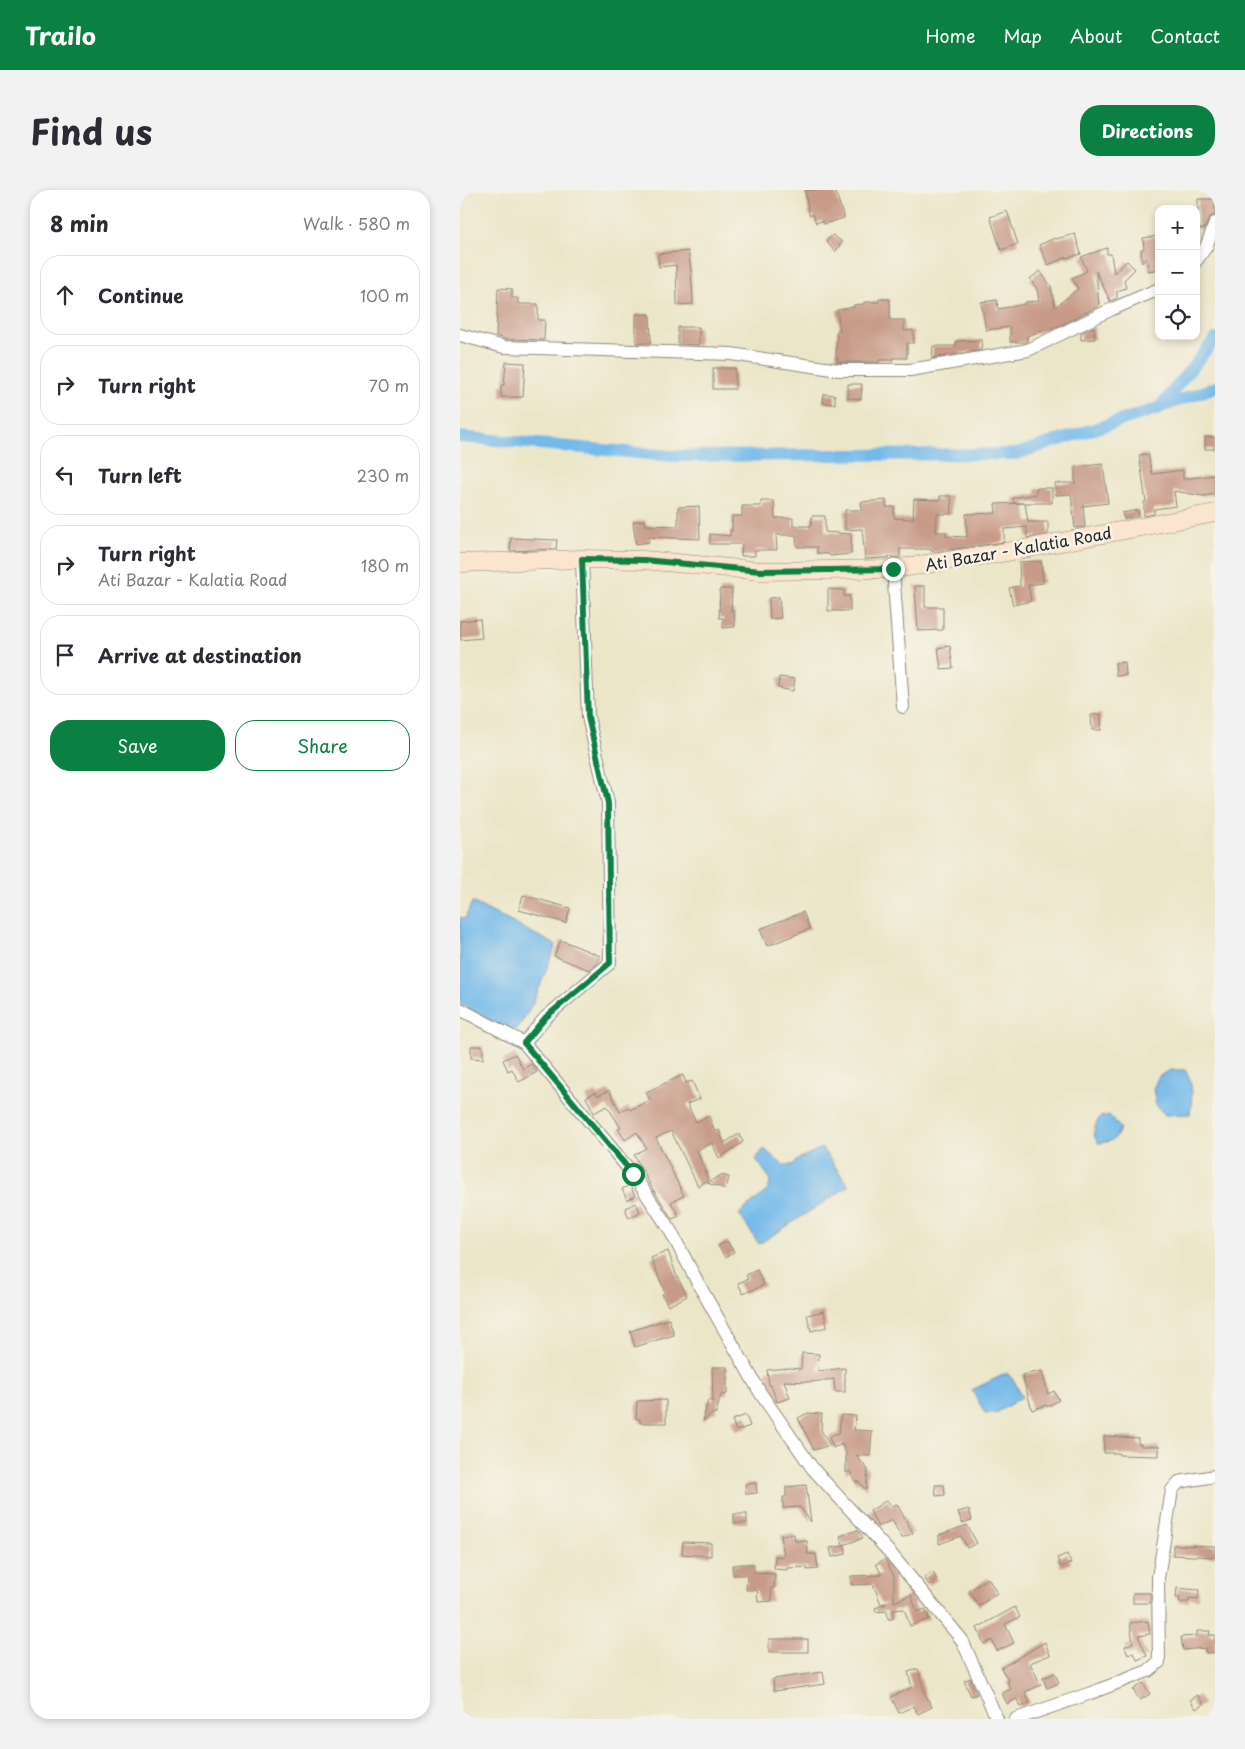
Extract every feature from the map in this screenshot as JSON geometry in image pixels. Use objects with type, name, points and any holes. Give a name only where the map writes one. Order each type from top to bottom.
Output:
[{"type":"main road","name":"Ati Bazar - Kalatia Road","points":[[460,563],[582,559],[644,560],[761,571],[893,569],[1013,551],[1215,513]]},
{"type":"street","points":[[1200,256],[1206,248],[1215,222]]},
{"type":"street","points":[[460,335],[504,347],[731,354],[839,370],[910,370],[1028,350],[1110,310],[1155,291]]},
{"type":"street","points":[[524,1043],[546,1017],[610,963],[608,803],[588,717],[582,559]]},
{"type":"street","points":[[893,569],[903,707]]},
{"type":"street","points":[[460,1009],[524,1043],[633,1174],[670,1230],[761,1394],[813,1469],[891,1554],[962,1640],[997,1719]]},
{"type":"street","points":[[1016,1719],[1148,1672],[1159,1662],[1158,1578],[1172,1490],[1179,1482],[1215,1476]]},
{"type":"water","points":[[472,902],[556,945],[534,1001],[517,1030],[495,1024],[460,1004],[460,917],[465,919]]},
{"type":"water","points":[[1171,1070],[1185,1070],[1188,1074],[1192,1091],[1190,1114],[1165,1115],[1156,1105],[1153,1089],[1159,1076]]},
{"type":"water","points":[[1109,1115],[1120,1128],[1117,1136],[1112,1140],[1098,1143],[1094,1133],[1095,1127],[1100,1117]]},
{"type":"water","points":[[822,1148],[849,1186],[759,1244],[739,1214],[768,1190],[771,1180],[756,1159],[764,1149],[783,1165],[792,1165],[800,1158]]},
{"type":"water","points":[[1007,1373],[1014,1381],[1022,1397],[996,1413],[985,1413],[972,1390]]},
{"type":"building","points":[[805,190],[835,190],[844,218],[824,224],[822,221],[816,223],[813,215],[809,215]]},
{"type":"building","points":[[1198,199],[1215,199],[1215,215],[1210,217],[1204,229],[1200,229],[1200,205],[1198,205]]},
{"type":"building","points":[[1007,211],[1018,244],[1001,250],[990,217]]},
{"type":"building","points":[[1075,234],[1081,254],[1067,257],[1048,265],[1039,245],[1055,238]]},
{"type":"building","points":[[833,235],[842,242],[835,252],[826,241]]},
{"type":"building","points":[[1155,236],[1155,270],[1149,271],[1146,258],[1142,263],[1141,249],[1144,249],[1143,238]]},
{"type":"building","points":[[1107,248],[1107,254],[1111,254],[1114,273],[1127,261],[1135,269],[1124,280],[1126,288],[1117,291],[1117,298],[1110,301],[1096,271],[1099,306],[1054,328],[1027,336],[1027,342],[1010,342],[1010,327],[986,330],[981,302],[997,300],[998,309],[1025,304],[1025,302],[1039,301],[1037,289],[1030,279],[1040,271],[1051,286],[1055,307],[1078,289],[1072,278],[1087,271],[1081,257]]},
{"type":"building","points":[[688,251],[693,304],[677,305],[676,265],[659,267],[658,254]]},
{"type":"building","points":[[498,288],[512,289],[512,298],[518,298],[518,304],[538,304],[538,320],[545,320],[544,340],[505,339],[496,336]]},
{"type":"building","points":[[879,299],[890,299],[890,320],[904,320],[904,331],[913,330],[914,343],[907,343],[907,358],[879,360],[879,362],[838,362],[838,358],[836,358],[837,330],[840,330],[837,310],[854,307],[854,305],[864,304],[864,302],[879,302]]},
{"type":"building","points":[[636,314],[650,314],[651,343],[636,343]]},
{"type":"building","points":[[678,327],[699,327],[699,345],[678,344]]},
{"type":"building","points":[[1094,327],[1095,339],[1081,340],[1081,333]]},
{"type":"building","points":[[982,340],[981,350],[932,358],[933,346],[956,346],[956,341]]},
{"type":"building","points":[[506,362],[525,363],[523,397],[501,397],[501,385],[504,385]]},
{"type":"building","points":[[713,368],[735,368],[735,389],[713,389]]},
{"type":"building","points":[[848,384],[862,384],[861,399],[848,398]]},
{"type":"building","points":[[824,394],[835,395],[835,404],[823,403]]},
{"type":"building","points":[[1205,437],[1214,437],[1214,449],[1205,449]]},
{"type":"building","points":[[1148,454],[1152,474],[1183,470],[1183,479],[1215,475],[1215,494],[1203,496],[1174,491],[1176,506],[1154,509],[1154,514],[1144,516],[1144,502],[1146,502],[1139,455]]},
{"type":"building","points":[[1103,464],[1108,503],[1083,506],[1085,527],[1075,528],[1071,494],[1056,495],[1055,483],[1075,483],[1075,467]]},
{"type":"building","points":[[1036,488],[1052,488],[1052,503],[1014,503],[1013,498],[1036,494]]},
{"type":"building","points":[[940,496],[951,496],[952,514],[937,514],[936,532],[946,532],[946,536],[967,537],[966,514],[996,513],[995,504],[1025,503],[1028,522],[1048,522],[1048,534],[1027,538],[1027,527],[1004,529],[1004,542],[935,552],[931,551],[931,549],[900,549],[900,557],[865,559],[862,529],[845,530],[845,510],[862,510],[861,502],[886,500],[886,507],[894,507],[894,518],[913,519],[914,499],[940,500]]},
{"type":"building","points":[[761,501],[774,501],[775,518],[793,518],[793,526],[811,526],[812,516],[825,516],[825,532],[851,534],[851,554],[830,556],[829,554],[817,553],[817,547],[797,547],[796,535],[776,535],[777,550],[755,550],[755,556],[741,556],[742,545],[740,544],[710,544],[710,534],[730,536],[732,516],[742,516],[742,506],[761,506]]},
{"type":"building","points":[[699,506],[700,539],[648,537],[649,542],[636,544],[633,522],[645,520],[646,525],[678,526],[678,507]]},
{"type":"building","points":[[1138,510],[1139,516],[1124,519],[1122,513]]},
{"type":"building","points":[[511,538],[557,540],[556,549],[510,551]]},
{"type":"building","points":[[1041,561],[1043,583],[1028,585],[1031,601],[1013,605],[1009,588],[1020,586],[1019,562]]},
{"type":"building","points":[[915,586],[925,586],[925,607],[943,607],[943,630],[918,631]]},
{"type":"building","points":[[720,589],[732,589],[731,611],[734,611],[735,627],[723,628],[723,618],[719,618]]},
{"type":"building","points":[[828,589],[844,590],[844,596],[850,596],[850,611],[828,611]]},
{"type":"building","points":[[779,597],[781,618],[770,619],[769,598]]},
{"type":"building","points":[[480,619],[482,638],[460,640],[460,621]]},
{"type":"building","points":[[950,646],[953,668],[941,669],[938,648]]},
{"type":"building","points":[[1125,662],[1126,675],[1116,676],[1115,663]]},
{"type":"building","points":[[779,677],[795,679],[793,691],[778,688]]},
{"type":"building","points":[[1101,714],[1101,730],[1092,730],[1091,715]]},
{"type":"building","points":[[523,895],[570,908],[566,923],[519,910]]},
{"type":"building","points":[[803,912],[810,929],[767,946],[760,929]]},
{"type":"building","points":[[561,940],[600,956],[597,963],[589,970],[554,956]]},
{"type":"building","points":[[471,1046],[483,1046],[483,1059],[471,1058]]},
{"type":"building","points":[[515,1054],[523,1069],[531,1064],[537,1072],[519,1082],[512,1069],[508,1071],[503,1060]]},
{"type":"building","points":[[683,1075],[686,1083],[692,1081],[700,1099],[687,1104],[696,1122],[709,1116],[715,1132],[719,1130],[724,1143],[739,1134],[743,1142],[719,1158],[712,1143],[697,1150],[708,1180],[698,1186],[671,1131],[656,1138],[684,1196],[671,1202],[679,1216],[672,1219],[634,1155],[646,1148],[637,1132],[625,1140],[618,1129],[621,1128],[607,1106],[594,1113],[586,1097],[596,1092],[598,1096],[609,1090],[620,1112],[628,1107],[630,1110],[650,1100],[646,1092]]},
{"type":"building","points":[[721,1175],[729,1177],[726,1189],[707,1183]]},
{"type":"building","points":[[630,1185],[635,1196],[627,1200],[622,1189]]},
{"type":"building","points":[[636,1203],[640,1212],[629,1218],[625,1208]]},
{"type":"building","points":[[727,1241],[734,1252],[726,1257],[718,1246]]},
{"type":"building","points":[[668,1251],[676,1274],[687,1296],[668,1306],[662,1294],[665,1292],[651,1258]]},
{"type":"building","points":[[757,1270],[764,1285],[743,1294],[738,1283],[748,1279],[746,1275]]},
{"type":"building","points":[[824,1311],[827,1327],[811,1331],[807,1315]]},
{"type":"building","points":[[669,1319],[674,1335],[635,1347],[630,1331]]},
{"type":"building","points":[[802,1353],[819,1354],[818,1371],[845,1368],[845,1392],[835,1392],[834,1379],[811,1382],[784,1381],[790,1398],[777,1402],[771,1385],[769,1385],[767,1370],[801,1369]]},
{"type":"building","points":[[712,1367],[727,1367],[727,1394],[721,1395],[716,1413],[713,1413],[703,1421],[708,1400],[713,1401]]},
{"type":"building","points":[[1042,1371],[1048,1394],[1054,1391],[1059,1400],[1047,1407],[1046,1405],[1032,1410],[1022,1375]]},
{"type":"building","points":[[666,1400],[666,1423],[640,1423],[640,1419],[636,1419],[637,1401]]},
{"type":"building","points":[[808,1413],[822,1414],[821,1430],[830,1445],[814,1450],[798,1418]]},
{"type":"building","points":[[746,1415],[750,1426],[736,1431],[732,1420]]},
{"type":"building","points":[[841,1415],[856,1416],[854,1430],[872,1431],[870,1456],[856,1455],[868,1470],[866,1490],[858,1481],[856,1483],[850,1471],[846,1473],[846,1454],[842,1444],[833,1448],[829,1437],[839,1433]]},
{"type":"building","points":[[1104,1436],[1138,1438],[1138,1444],[1141,1444],[1141,1446],[1159,1446],[1159,1456],[1104,1453]]},
{"type":"building","points":[[756,1483],[757,1493],[746,1494],[745,1484]]},
{"type":"building","points":[[806,1485],[811,1522],[800,1507],[783,1508],[783,1497],[786,1497],[786,1487]]},
{"type":"building","points":[[935,1485],[944,1485],[945,1495],[936,1496]]},
{"type":"building","points":[[887,1500],[891,1506],[897,1504],[913,1533],[902,1538],[892,1520],[878,1527],[870,1511]]},
{"type":"building","points":[[969,1509],[972,1520],[962,1523],[958,1512]]},
{"type":"building","points":[[734,1514],[747,1514],[747,1523],[734,1523]]},
{"type":"building","points":[[967,1525],[977,1543],[967,1548],[961,1536],[939,1544],[939,1535]]},
{"type":"building","points":[[858,1530],[863,1538],[843,1545],[840,1536]]},
{"type":"building","points":[[794,1534],[795,1541],[807,1541],[808,1554],[816,1554],[818,1569],[807,1570],[807,1567],[787,1568],[787,1570],[774,1569],[775,1556],[784,1557],[781,1535]]},
{"type":"building","points":[[683,1542],[711,1543],[711,1556],[682,1554]]},
{"type":"building","points":[[1173,1545],[1215,1546],[1215,1557],[1173,1555]]},
{"type":"building","points":[[845,1546],[846,1554],[832,1557],[830,1548]]},
{"type":"building","points":[[1067,1554],[1071,1563],[1061,1567],[1057,1558]]},
{"type":"building","points":[[885,1559],[894,1576],[894,1602],[911,1595],[917,1612],[925,1609],[929,1619],[910,1626],[904,1609],[893,1610],[893,1619],[888,1619],[887,1611],[876,1612],[875,1608],[886,1603],[881,1604],[873,1584],[851,1585],[851,1576],[882,1575],[876,1564]]},
{"type":"building","points":[[754,1564],[754,1573],[775,1574],[774,1588],[771,1588],[772,1601],[758,1602],[757,1590],[746,1590],[747,1575],[733,1575],[732,1565]]},
{"type":"building","points":[[933,1572],[937,1580],[929,1585],[924,1578]]},
{"type":"building","points":[[988,1578],[997,1593],[979,1606],[969,1591]]},
{"type":"building","points":[[1177,1588],[1199,1590],[1198,1599],[1189,1598],[1189,1602],[1179,1602],[1180,1598],[1176,1598]]},
{"type":"building","points":[[1133,1593],[1150,1593],[1150,1603],[1133,1603]]},
{"type":"building","points":[[1015,1607],[1020,1617],[1005,1624],[1014,1643],[997,1651],[992,1640],[984,1644],[977,1628]]},
{"type":"building","points":[[1148,1621],[1150,1634],[1138,1636],[1147,1656],[1137,1660],[1134,1653],[1128,1655],[1125,1646],[1133,1643],[1130,1623]]},
{"type":"building","points":[[1197,1631],[1210,1631],[1209,1635],[1215,1635],[1215,1652],[1206,1653],[1205,1648],[1183,1650],[1181,1637],[1197,1636]]},
{"type":"building","points":[[769,1639],[808,1639],[808,1652],[769,1652]]},
{"type":"building","points":[[1045,1642],[1050,1655],[1030,1663],[1041,1685],[1025,1692],[1030,1703],[1020,1707],[1017,1699],[1007,1704],[1002,1693],[1011,1689],[1007,1682],[1009,1681],[1001,1668]]},
{"type":"building","points":[[918,1669],[925,1694],[932,1707],[918,1714],[914,1706],[899,1713],[891,1697],[912,1687],[908,1672]]},
{"type":"building","points":[[823,1672],[825,1684],[774,1691],[773,1679]]},
{"type":"building","points":[[1055,1673],[1059,1683],[1047,1688],[1043,1678]]},
{"type":"building","points":[[970,1678],[977,1694],[971,1696],[964,1681]]},
{"type":"building","points":[[1143,1683],[1150,1694],[1140,1700],[1133,1690]]},
{"type":"building","points":[[1198,1695],[1204,1704],[1196,1709],[1190,1700]]},
{"type":"waterway","points":[[460,437],[671,456],[1016,454],[1159,408],[1215,339]]},
{"type":"waterway","points":[[1159,408],[1215,387]]},
{"type":"route","points":[[633,1174],[524,1043],[546,1017],[610,963],[608,803],[588,717],[582,559],[644,560],[761,571],[893,569]]}]
